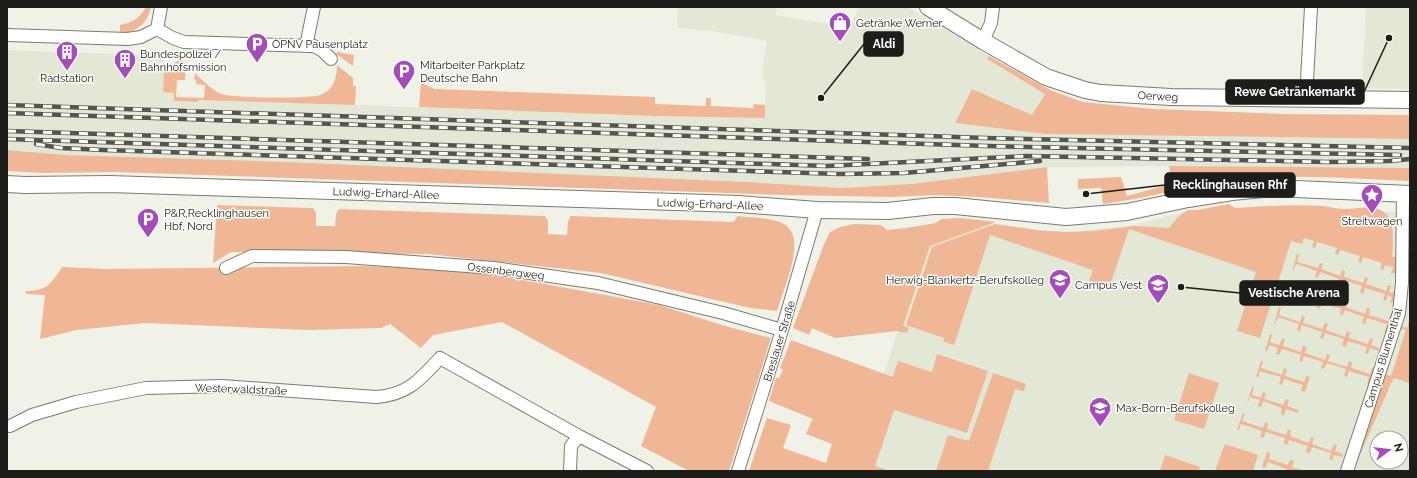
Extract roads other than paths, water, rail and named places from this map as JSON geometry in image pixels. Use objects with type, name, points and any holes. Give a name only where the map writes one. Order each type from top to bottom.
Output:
[{"type":"main road","name":"Oerweg","points":[[928,7],[1046,77],[1085,90],[1102,93],[1171,97],[1410,100]]},
{"type":"main road","name":"Ludwig-Erhard-Allee","points":[[7,184],[109,184],[214,187],[739,204],[817,210],[888,211],[933,206],[955,206],[1066,217],[1126,212],[1188,199],[1232,192],[1296,189],[1406,194]]},
{"type":"street","points":[[157,29],[161,7]]},
{"type":"street","points":[[306,46],[314,7]]},
{"type":"street","points":[[983,41],[991,23],[993,7]]},
{"type":"street","points":[[1306,98],[1311,7]]},
{"type":"street","points":[[7,35],[128,39],[142,37],[157,29]]},
{"type":"street","points":[[157,29],[184,42],[314,46],[323,50],[331,59]]},
{"type":"street","name":"Campus Blumenthal","points":[[1347,471],[1399,313],[1402,283],[1406,194]]},
{"type":"street","name":"Breslauer Straße","points":[[738,471],[782,330],[817,210]]},
{"type":"street","name":"Ossenbergweg","points":[[226,268],[252,256],[346,257],[494,268],[598,283],[782,330]]},
{"type":"street","name":"Westerwaldstraße","points":[[10,426],[32,416],[76,402],[146,388],[222,386],[376,397],[389,396],[412,386],[421,379],[440,358],[579,436]]},
{"type":"street","points":[[570,471],[571,446],[579,436],[647,471]]},
{"type":"railway","points":[[7,105],[986,138],[1410,148]]},
{"type":"railway","points":[[7,113],[987,146],[1400,155]]},
{"type":"railway","points":[[7,131],[868,159]]},
{"type":"railway","points":[[7,139],[827,166],[1027,156],[1329,162],[1389,161],[1410,159]]},
{"type":"railway","points":[[36,144],[61,148],[104,150],[840,174],[904,173],[1040,161]]},
{"type":"place","name":"Rewe Getränkemarkt","points":[[1389,38]]},
{"type":"place","name":"Getränke Werner","points":[[840,42]]},
{"type":"place","name":"ÖPNV Pausenplatz","points":[[257,64]]},
{"type":"place","name":"Radstation","points":[[67,72]]},
{"type":"place","name":"Bundespolizei / Bahnhofsmission","points":[[125,80]]},
{"type":"place","name":"Mitarbeiter Parkplatz Deutsche Bahn","points":[[404,90]]},
{"type":"place","name":"Aldi","points":[[821,98]]},
{"type":"place","name":"Recklinghausen Rhf","points":[[1086,194]]},
{"type":"place","name":"Streitwagen","points":[[1372,214]]},
{"type":"place","name":"P&R,Recklinghausen Hbf, Nord","points":[[148,238]]},
{"type":"place","name":"Vestische Arena","points":[[1181,287]]},
{"type":"place","name":"Herwig-Blankertz-Berufskolleg","points":[[1060,300]]},
{"type":"place","name":"Campus Vest","points":[[1158,304]]},
{"type":"place","name":"Max-Born-Berufskolleg","points":[[1100,428]]}]
